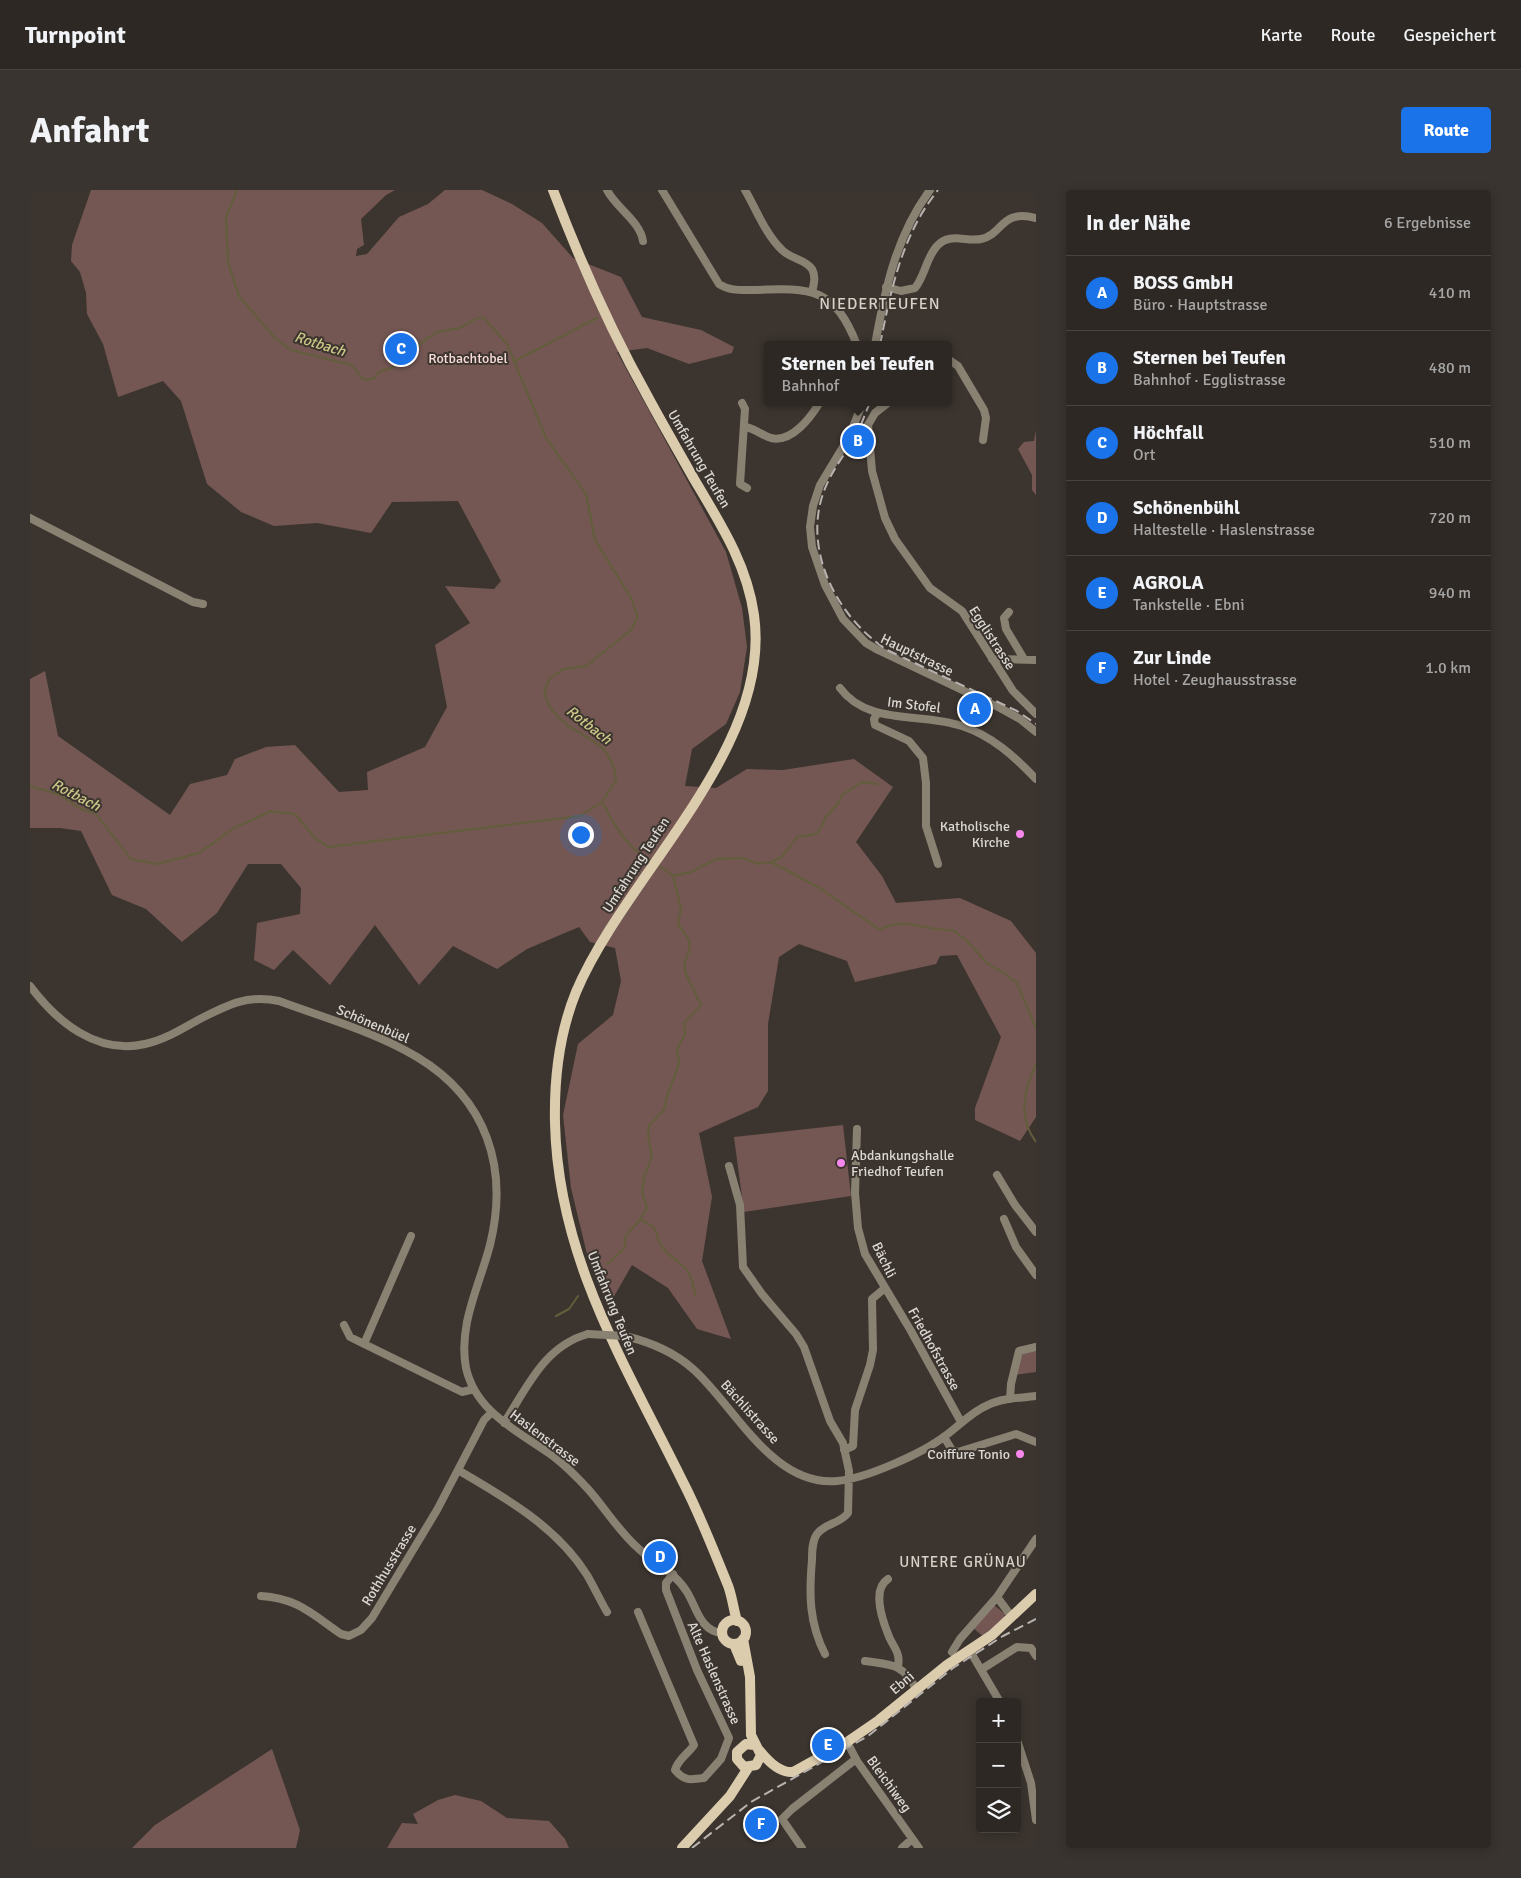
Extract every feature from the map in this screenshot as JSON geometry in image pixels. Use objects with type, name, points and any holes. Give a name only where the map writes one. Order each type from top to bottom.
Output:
[{"type":"main road","name":"Umfahrung Teufen","points":[[552,190],[582,262],[638,379],[738,559],[750,595],[755,625],[756,654],[751,684],[740,717],[722,756],[602,942],[577,989],[562,1035],[556,1083],[557,1148],[567,1217],[580,1263],[596,1306],[621,1361],[685,1484],[721,1573],[727,1611],[724,1628]]},
{"type":"main road","name":"Umfahrung Teufen","points":[[721,1573],[727,1581],[737,1621],[745,1628],[739,1641]]},
{"type":"main road","name":"Ebni","points":[[747,1765],[776,1766],[788,1772],[793,1772],[847,1742],[879,1720],[916,1689],[992,1635],[1036,1594]]},
{"type":"main road","points":[[737,1621],[724,1628],[726,1641],[739,1641]]},
{"type":"main road","points":[[739,1641],[744,1681],[745,1734],[742,1746],[737,1752],[747,1765]]},
{"type":"main road","points":[[682,1848],[724,1802],[747,1765],[760,1759],[750,1724],[749,1666],[739,1641]]},
{"type":"main road","points":[[742,1746],[757,1748],[776,1766]]},
{"type":"street","points":[[607,190],[616,204],[639,229],[643,242]]},
{"type":"street","points":[[662,190],[716,279],[724,287],[736,290],[783,289],[812,292],[826,298],[839,309],[849,325],[855,341]]},
{"type":"street","points":[[745,190],[773,240],[782,251],[805,263],[813,270],[815,281],[812,292]]},
{"type":"street","points":[[876,341],[886,287],[901,238],[930,190]]},
{"type":"street","points":[[886,287],[902,291],[915,288],[932,254],[943,241],[961,238],[980,239],[988,236],[1009,218],[1023,216],[1036,218]]},
{"type":"street","points":[[952,362],[958,366],[984,410],[986,418],[983,440]]},
{"type":"street","points":[[742,403],[745,409],[745,427],[740,484],[747,488]]},
{"type":"street","points":[[745,427],[773,438],[786,436],[808,421],[817,406]]},
{"type":"street","name":"Hauptstrasse","points":[[862,406],[857,420],[820,485],[811,518],[811,540],[815,560],[835,608],[856,634],[878,650],[1000,708],[1020,719],[1036,732]]},
{"type":"street","points":[[857,420],[868,425],[876,413],[884,406]]},
{"type":"street","name":"Egglistrasse","points":[[868,425],[872,471],[885,518],[895,539],[930,588],[962,611],[1013,691],[1036,714]]},
{"type":"street","points":[[30,518],[193,602],[203,604]]},
{"type":"street","points":[[1009,612],[1004,618],[1006,629],[1024,658]]},
{"type":"street","points":[[992,658],[1036,660]]},
{"type":"street","name":"Im Stofel","points":[[840,688],[855,704],[877,714],[941,720],[976,731],[1006,749],[1036,779]]},
{"type":"street","points":[[877,714],[874,719],[875,725],[909,741],[923,758],[926,783],[926,826],[938,864]]},
{"type":"street","name":"Schönenbüel","points":[[30,986],[68,1025],[82,1034],[113,1046],[128,1047],[158,1040],[236,1001],[261,998],[279,1001],[378,1038],[416,1057],[452,1084],[484,1129],[494,1161],[498,1188],[497,1209],[490,1245]]},
{"type":"street","name":"Bächli","points":[[844,1450],[853,1446],[855,1410],[870,1366],[873,1338],[872,1300],[885,1288],[865,1254],[858,1228],[855,1193],[857,1129]]},
{"type":"street","points":[[729,1166],[740,1206],[744,1266],[758,1289],[796,1334],[804,1347],[830,1422],[844,1450],[849,1471],[848,1513],[840,1520],[820,1530],[813,1543],[809,1594],[810,1611],[818,1641],[825,1654]]},
{"type":"street","points":[[997,1175],[1015,1205],[1036,1232]]},
{"type":"street","points":[[1004,1219],[1016,1247],[1036,1276]]},
{"type":"street","points":[[364,1344],[411,1236]]},
{"type":"street","name":"Haslenstrasse","points":[[490,1245],[464,1330],[466,1368],[474,1389],[492,1412],[504,1423],[567,1467],[638,1549],[673,1574],[688,1593],[704,1624],[711,1630],[724,1628]]},
{"type":"street","name":"Friedhofstrasse","points":[[885,1288],[961,1422]]},
{"type":"street","points":[[344,1325],[350,1337],[364,1344],[462,1392],[474,1389]]},
{"type":"street","name":"Bächlistrasse","points":[[504,1423],[548,1357],[567,1341],[588,1334],[625,1336],[661,1348],[684,1362],[708,1384],[759,1443],[788,1468],[801,1475],[820,1481],[848,1479],[894,1463],[944,1437],[984,1406],[1010,1399],[1036,1396]]},
{"type":"street","points":[[1010,1399],[1011,1384],[1019,1351],[1036,1347]]},
{"type":"street","name":"Rothhusstrasse","points":[[261,1596],[280,1597],[292,1601],[341,1634],[349,1636],[360,1630],[372,1618],[458,1470],[484,1420],[492,1412]]},
{"type":"street","points":[[944,1437],[952,1450],[958,1452],[1016,1434],[1036,1442]]},
{"type":"street","points":[[458,1470],[500,1494],[546,1528],[586,1574],[607,1612]]},
{"type":"street","points":[[952,1652],[960,1639],[997,1596],[1036,1539]]},
{"type":"street","name":"Alte Haslenstrasse","points":[[638,1612],[694,1745],[688,1754],[677,1762],[675,1770],[682,1778],[690,1780],[704,1778],[720,1759],[729,1738],[697,1670],[666,1590],[666,1583],[673,1574]]},
{"type":"street","points":[[888,1579],[883,1583],[878,1593],[887,1630],[899,1656],[898,1666]]},
{"type":"street","points":[[997,1596],[1012,1616]]},
{"type":"street","points":[[982,1669],[1017,1647],[1031,1648],[1036,1656]]},
{"type":"street","points":[[970,1650],[998,1698]]},
{"type":"street","points":[[865,1661],[898,1666],[909,1675],[916,1689]]},
{"type":"street","name":"Bleichiweg","points":[[847,1742],[856,1759],[918,1848]]},
{"type":"street","points":[[1018,1743],[1030,1783],[1036,1820]]},
{"type":"street","points":[[802,1848],[782,1819],[856,1759]]},
{"type":"street","points":[[902,1848],[912,1839]]},
{"type":"green space","name":"Rotbachtobel","points":[[91,190],[395,190],[386,195],[361,219],[364,245],[357,249],[356,256],[367,254],[399,217],[428,204],[445,190],[482,190],[512,204],[542,223],[573,258],[621,277],[642,317],[701,330],[734,347],[732,353],[689,364],[647,348],[617,352],[726,552],[742,608],[747,647],[740,692],[726,724],[692,749],[685,786],[716,788],[747,769],[783,770],[854,759],[893,787],[856,842],[882,876],[896,903],[960,898],[1011,921],[1036,953],[1036,1117],[1020,1141],[975,1120],[975,1108],[1001,1037],[957,955],[940,956],[936,964],[855,982],[847,961],[799,944],[779,957],[768,1024],[768,1091],[758,1107],[699,1133],[712,1197],[702,1261],[731,1339],[697,1329],[668,1288],[632,1265],[609,1305],[587,1254],[571,1188],[563,1115],[578,1044],[613,1015],[621,981],[615,948],[590,942],[579,927],[527,949],[497,969],[453,946],[419,985],[375,925],[330,985],[293,950],[274,970],[254,960],[257,923],[300,914],[301,888],[281,864],[248,864],[217,913],[182,942],[146,909],[112,895],[81,831],[60,828],[30,828],[30,679],[45,671],[58,736],[170,815],[190,784],[227,775],[235,759],[266,747],[295,745],[339,792],[368,790],[367,772],[425,747],[447,707],[435,645],[470,623],[445,586],[494,589],[501,581],[458,501],[392,502],[371,533],[317,523],[274,526],[241,512],[207,484],[181,401],[163,381],[118,397],[103,344],[87,314],[86,293],[80,272],[71,261],[72,245]]},
{"type":"green space","points":[[1036,430],[1036,495],[1032,490],[1032,475],[1018,449],[1024,442],[1034,441]]},
{"type":"green space","points":[[843,1125],[851,1196],[744,1212],[734,1137]]},
{"type":"green space","points":[[1036,1348],[1036,1372],[1014,1375],[1020,1353]]},
{"type":"green space","points":[[994,1605],[1005,1614],[1004,1619],[984,1637],[973,1628]]},
{"type":"green space","points":[[272,1749],[300,1830],[296,1848],[132,1848],[155,1825]]},
{"type":"green space","points":[[455,1795],[481,1801],[507,1818],[549,1821],[565,1839],[569,1848],[387,1848],[402,1823],[418,1824],[413,1814],[438,1800]]},
{"type":"waterway","name":"Rotbach","points":[[30,786],[58,794],[79,808],[96,814],[131,859],[157,864],[199,853],[234,828],[271,811],[295,814],[315,838],[328,847],[580,816],[602,802],[616,780],[608,755],[600,746],[561,720],[552,710],[544,692],[550,678],[564,669],[586,666],[631,630],[638,617],[631,598],[595,540],[586,494],[546,438],[507,344],[484,318],[477,318],[460,328],[438,332],[426,339],[394,367],[379,372],[374,378],[366,380],[362,378],[352,365],[291,350],[275,338],[239,296],[228,262],[226,218],[237,190]]},
{"type":"waterway","points":[[515,361],[597,318]]},
{"type":"waterway","points":[[772,861],[781,858],[797,837],[815,834],[819,831],[826,817],[839,802],[842,795],[862,782],[878,784]]},
{"type":"waterway","points":[[602,802],[622,836],[642,855],[651,860]]},
{"type":"waterway","points":[[657,864],[673,876],[691,872],[716,859],[742,858],[759,864],[771,862],[818,887],[880,930],[898,924],[953,930],[967,941],[988,964],[1017,983],[1036,1028]]},
{"type":"waterway","points":[[673,876],[681,908],[678,924],[689,940],[690,948],[684,964],[686,974],[701,1005],[684,1023],[685,1034],[677,1049],[679,1064],[666,1099],[664,1110],[649,1126],[648,1136],[652,1157],[644,1177],[642,1192],[647,1208],[640,1219],[656,1230],[663,1248],[687,1271],[693,1284],[695,1295]]},
{"type":"waterway","points":[[1036,1064],[1028,1084],[1024,1103],[1026,1123],[1036,1142]]},
{"type":"waterway","points":[[607,1264],[624,1249],[626,1235],[640,1220]]},
{"type":"waterway","points":[[556,1316],[569,1309],[578,1296]]},
{"type":"railway","points":[[881,341],[894,283],[907,244],[915,225],[938,190]]},
{"type":"railway","points":[[868,406],[855,438],[827,484],[818,513],[821,559],[839,601],[853,620],[887,650],[1017,711],[1036,724]]},
{"type":"railway","points":[[692,1848],[751,1802],[868,1736],[953,1668],[1003,1636],[1036,1619]]},
{"type":"place","name":"Höchfall","points":[[401,349]]},
{"type":"place","name":"Sternen bei Teufen","points":[[858,441]]},
{"type":"place","name":"BOSS GmbH","points":[[975,709]]},
{"type":"place","name":"Katholische Kirche","points":[[1020,834]]},
{"type":"place","name":"Abdankungshalle Friedhof Teufen","points":[[841,1163]]},
{"type":"place","name":"Coiffure Tonio","points":[[1020,1454]]},
{"type":"place","name":"Schönenbühl","points":[[660,1557]]},
{"type":"place","name":"AGROLA","points":[[828,1745]]},
{"type":"place","name":"Zur Linde","points":[[761,1824]]},
{"type":"district","name":"NIEDERTEUFEN","points":[[880,304]]},
{"type":"district","name":"UNTERE GRÜNAU","points":[[963,1562]]}]
